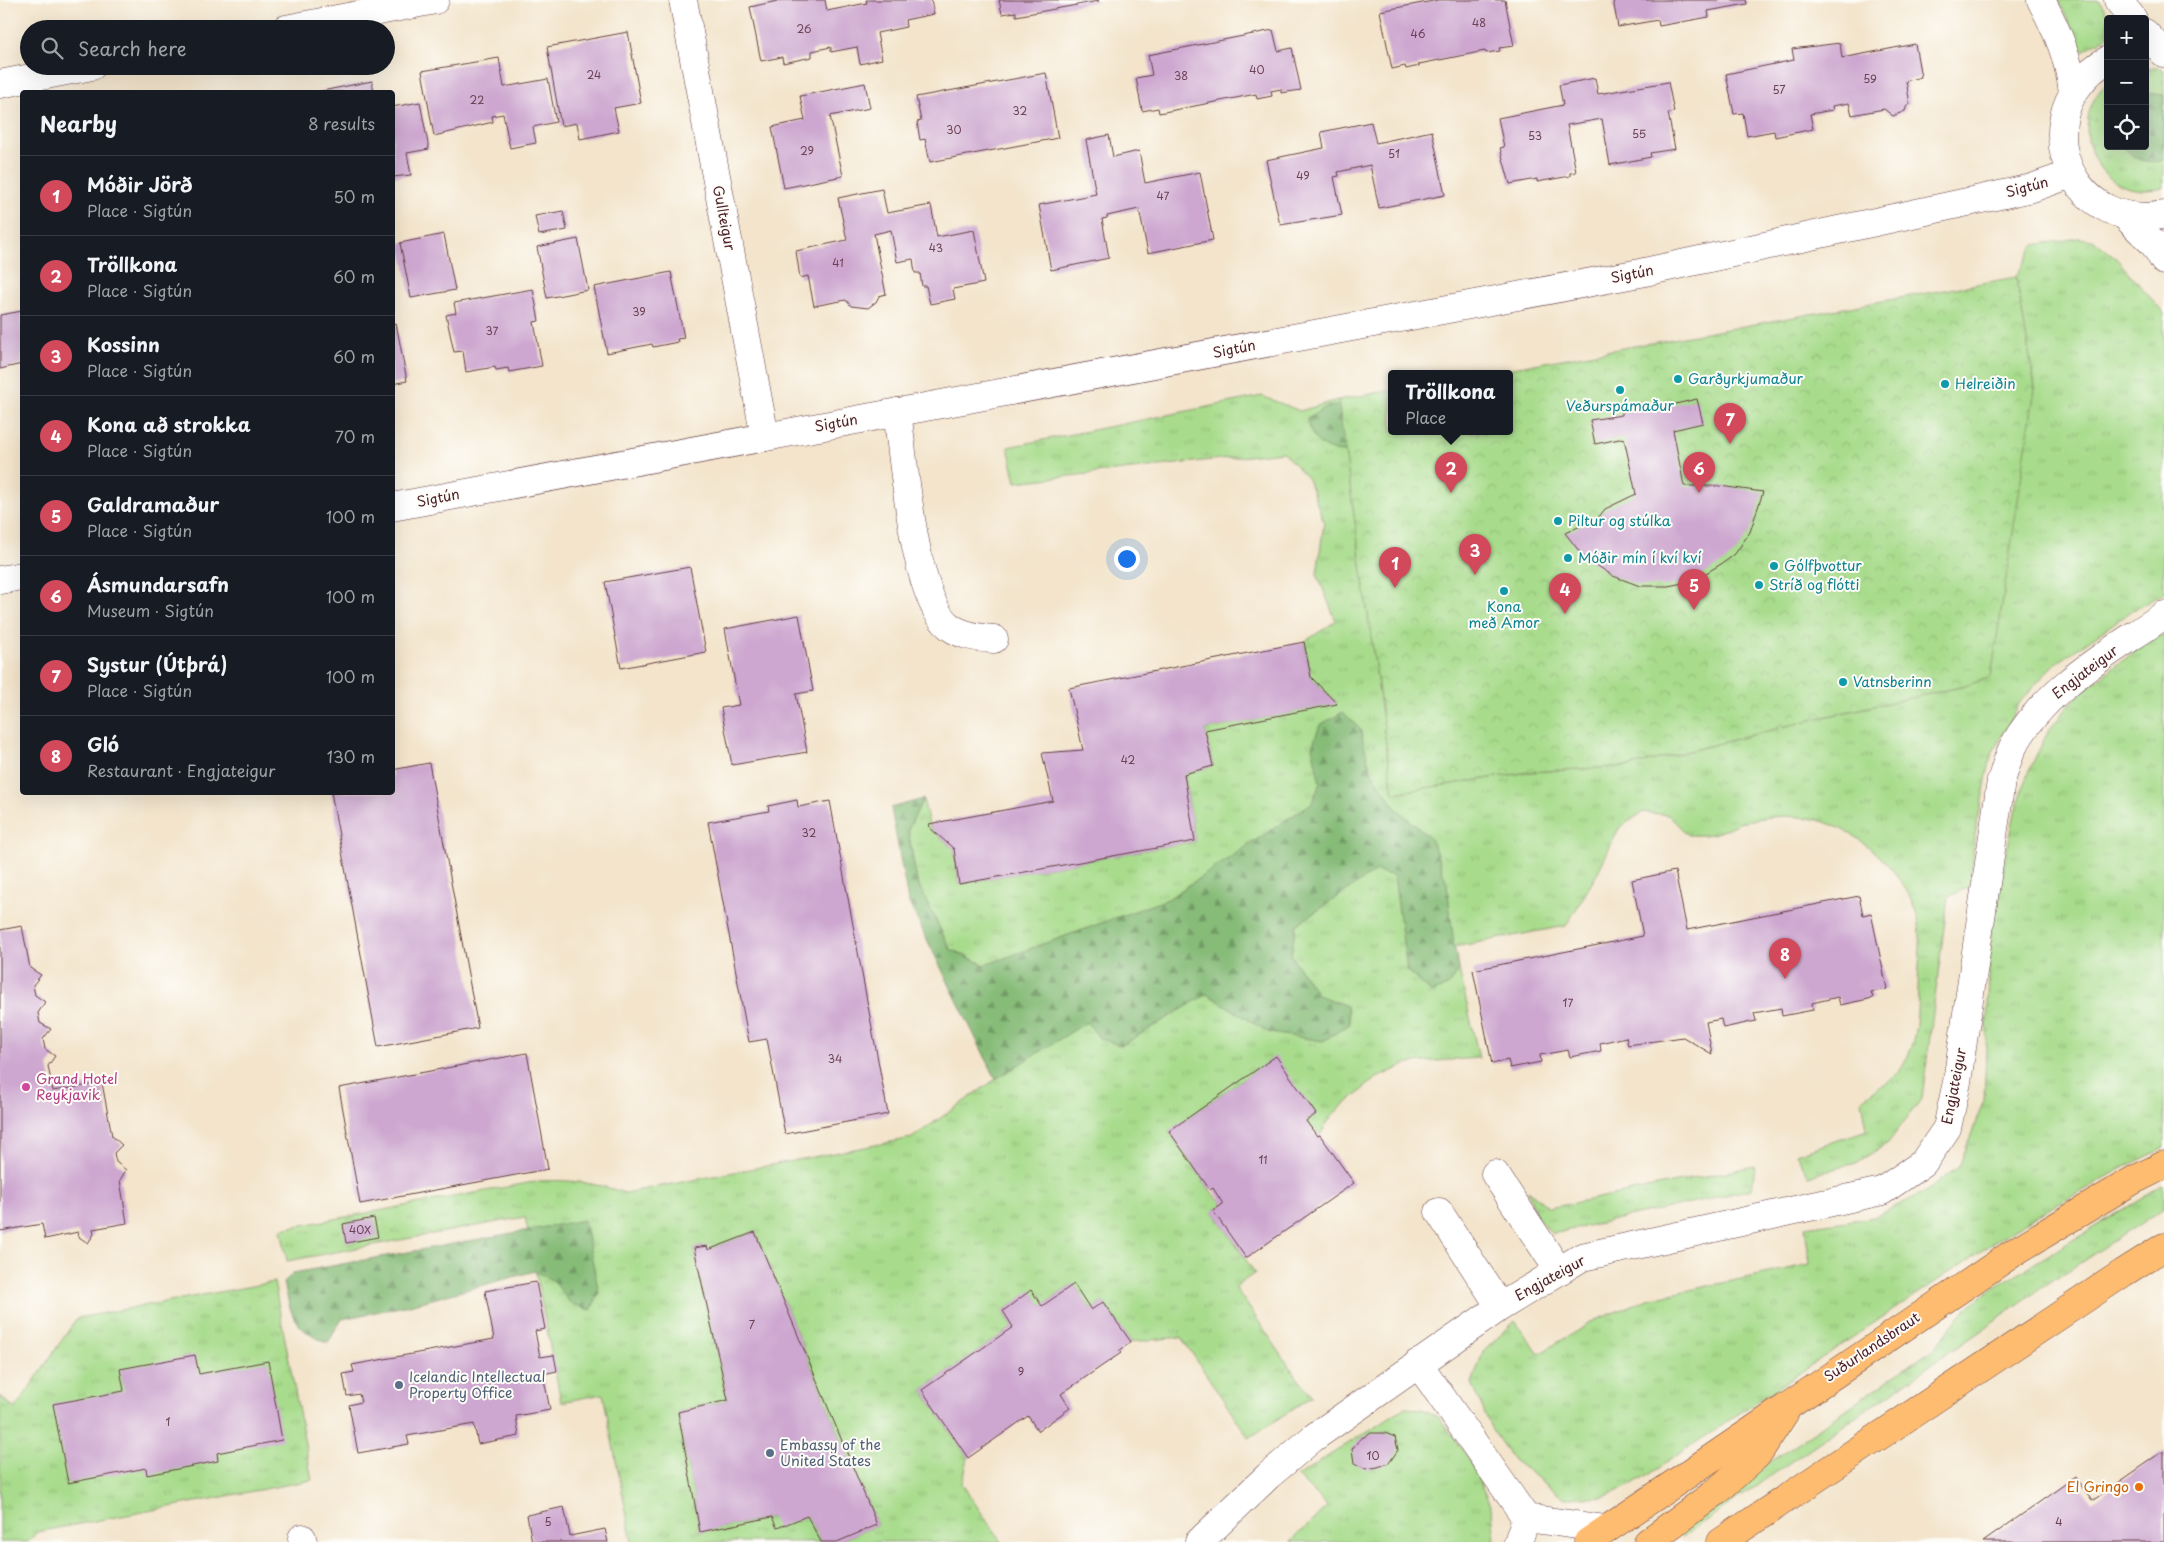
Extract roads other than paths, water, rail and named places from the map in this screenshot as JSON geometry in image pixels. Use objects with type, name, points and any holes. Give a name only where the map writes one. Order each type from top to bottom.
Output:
[{"type":"main road","name":"Suðurlandsbraut","points":[[1597,1536],[1791,1402],[2019,1249],[2132,1181],[2164,1165]]},
{"type":"main road","points":[[1721,1542],[2122,1273],[2164,1247]]},
{"type":"main road","points":[[1648,1542],[1716,1492],[1757,1455],[1791,1402]]},
{"type":"street","points":[[332,20],[435,0]]},
{"type":"street","name":"Gullteigur","points":[[683,0],[765,436]]},
{"type":"street","points":[[2040,0],[2059,36],[2069,63],[2073,92]]},
{"type":"street","points":[[2118,0],[2130,15]]},
{"type":"street","points":[[2149,37],[2164,53]]},
{"type":"street","points":[[2149,51],[2164,53]]},
{"type":"street","points":[[2104,63],[2086,76],[2073,92],[2064,112],[2061,133],[2064,154],[2071,174],[2094,201],[2108,210],[2124,216],[2145,218],[2164,216]]},
{"type":"street","points":[[0,84],[46,75]]},
{"type":"street","name":"Sigtún","points":[[395,506],[1640,273],[2032,188],[2071,174]]},
{"type":"street","points":[[2124,216],[2154,244],[2164,261]]},
{"type":"street","points":[[897,412],[914,538],[923,577],[934,606],[950,627],[971,637],[994,639]]},
{"type":"street","points":[[0,580],[20,576]]},
{"type":"street","name":"Engjateigur","points":[[1199,1542],[1268,1476],[1313,1438],[1418,1363],[1500,1308],[1582,1257],[1882,1192],[1923,1164],[1947,1128],[1957,1082],[2000,782],[2013,746],[2041,706],[2067,682],[2164,615]]},
{"type":"street","points":[[1495,1174],[1559,1271]]},
{"type":"street","points":[[1439,1212],[1500,1308]]},
{"type":"street","points":[[1418,1363],[1522,1530],[1597,1536]]},
{"type":"place","name":"Garðyrkjumaður","points":[[1678,379]]},
{"type":"place","name":"Helreiðin","points":[[1945,384]]},
{"type":"place","name":"Veðurspámaður","points":[[1620,390]]},
{"type":"place","name":"Systur (Útþrá)","points":[[1730,444]]},
{"type":"place","name":"Tröllkona","points":[[1451,493]]},
{"type":"place","name":"Ásmundarsafn","points":[[1699,493]]},
{"type":"place","name":"Piltur og stúlka","points":[[1558,521]]},
{"type":"place","name":"Móðir mín í kví kví","points":[[1568,558]]},
{"type":"place","name":"Gólfþvottur","points":[[1774,566]]},
{"type":"place","name":"Kossinn","points":[[1475,575]]},
{"type":"place","name":"Stríð og flótti","points":[[1759,585]]},
{"type":"place","name":"Móðir Jörð","points":[[1395,588]]},
{"type":"place","name":"Kona með Amor","points":[[1504,591]]},
{"type":"place","name":"Galdramaður","points":[[1694,610]]},
{"type":"place","name":"Kona að strokka","points":[[1565,614]]},
{"type":"place","name":"Vatnsberinn","points":[[1843,682]]},
{"type":"place","name":"Gló","points":[[1785,979]]},
{"type":"place","name":"Grand Hotel Reykjavik","points":[[26,1087]]},
{"type":"place","name":"Icelandic Intellectual Property Office","points":[[399,1385]]},
{"type":"place","name":"Embassy of the United States","points":[[770,1453]]},
{"type":"place","name":"El Gringo","points":[[2139,1487]]}]
